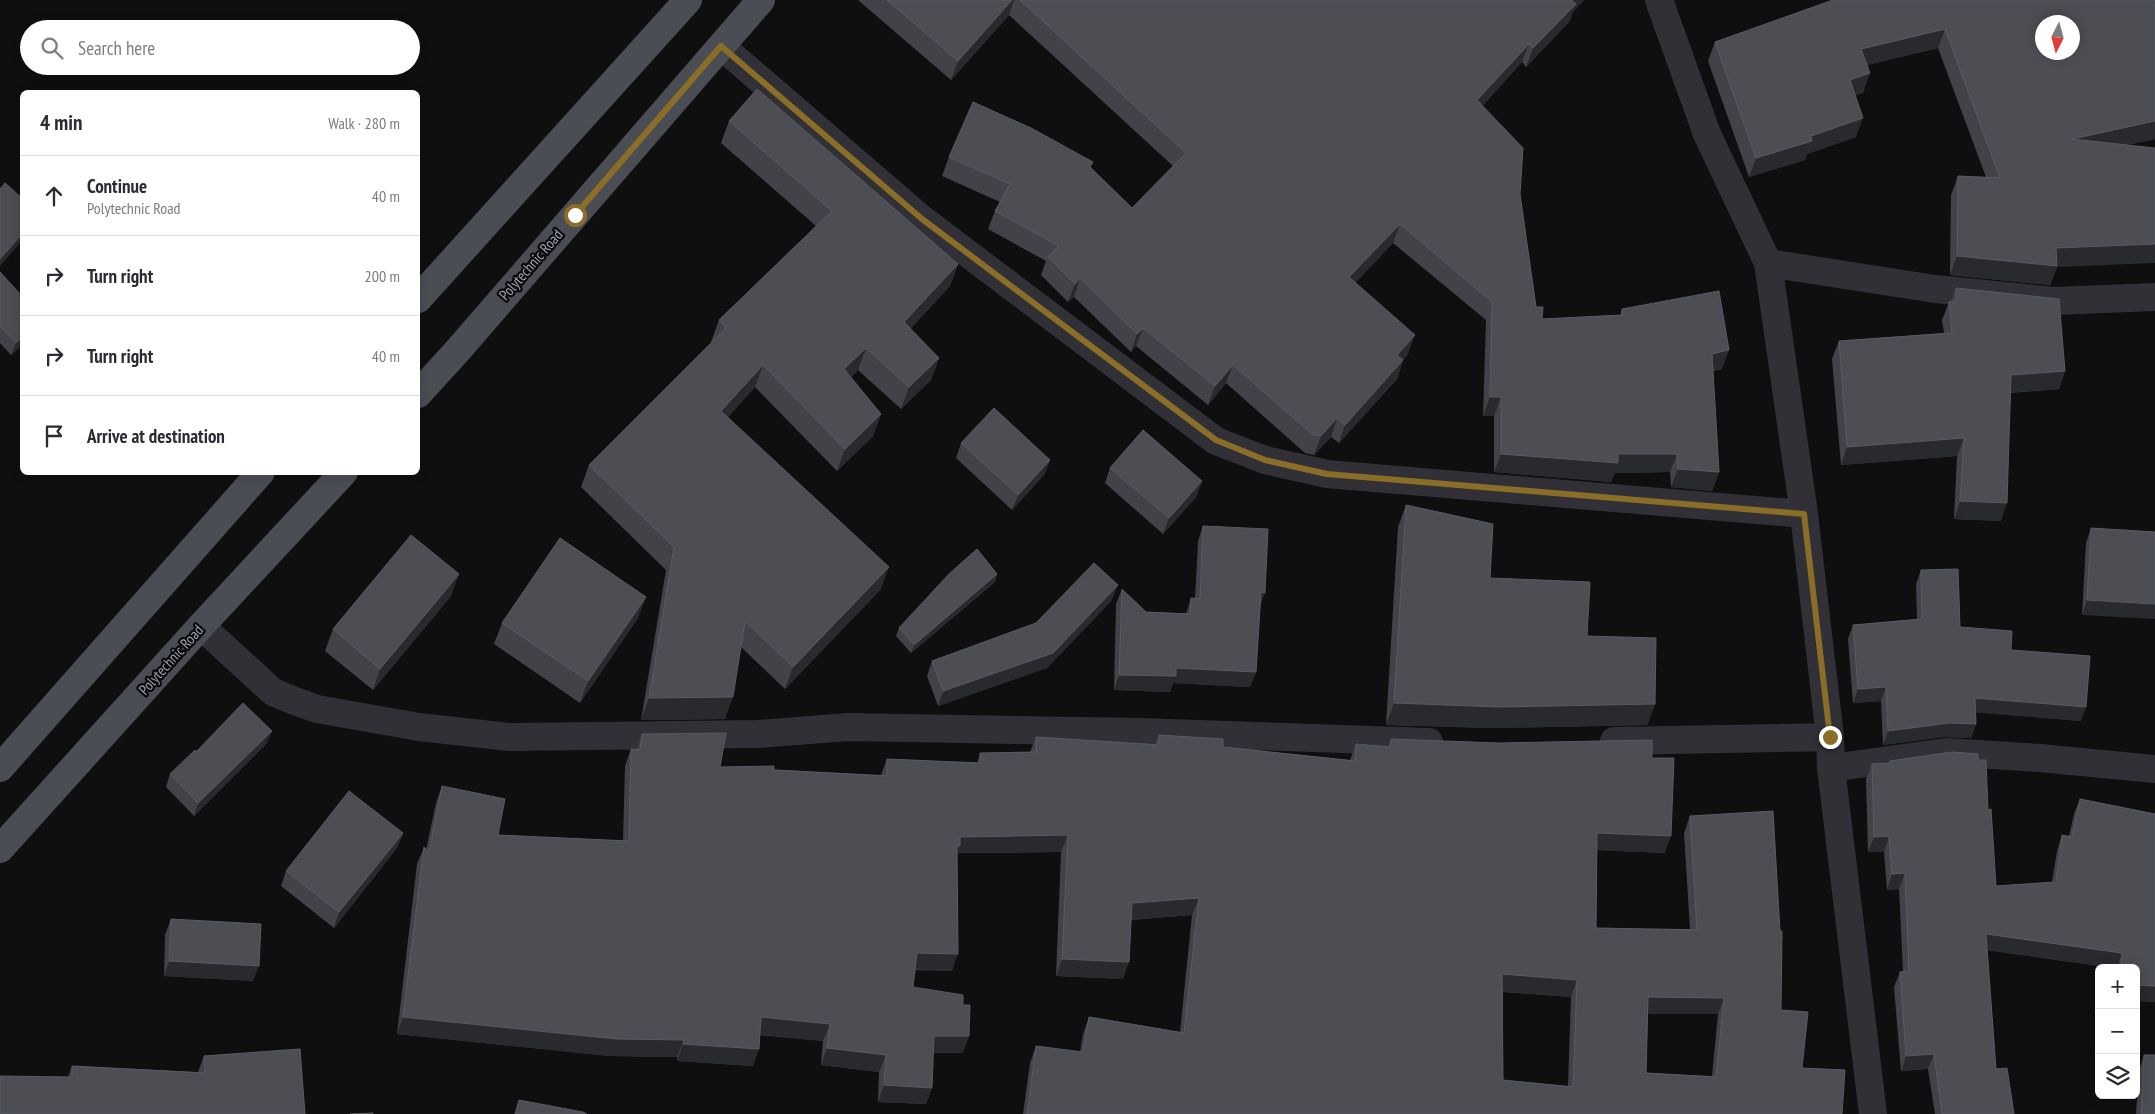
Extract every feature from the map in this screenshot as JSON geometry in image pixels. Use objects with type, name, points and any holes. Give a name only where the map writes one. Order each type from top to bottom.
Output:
[{"type":"main road","points":[[420,297],[688,0]]},
{"type":"main road","name":"Polytechnic Road","points":[[420,392],[760,0]]},
{"type":"main road","points":[[0,768],[258,475]]},
{"type":"main road","name":"Polytechnic Road","points":[[0,849],[201,626],[341,475]]},
{"type":"street","points":[[1659,0],[1707,134],[1768,263],[1804,514],[1830,737],[1831,768],[1873,1114]]},
{"type":"street","points":[[721,46],[922,219],[1216,440],[1265,460],[1327,474],[1804,514]]},
{"type":"street","points":[[1768,263],[1935,289],[2055,301],[2155,296]]},
{"type":"street","points":[[201,626],[273,692],[292,700],[317,708],[419,727],[510,738],[758,734],[848,727],[1139,732],[1453,743]]},
{"type":"street","points":[[1591,742],[1830,737]]},
{"type":"street","points":[[1831,768],[1946,752],[2040,758],[2155,769]]},
{"type":"building","points":[[887,0],[1012,0],[958,61]]},
{"type":"building","points":[[1020,0],[1573,0],[1576,4],[1533,48],[1529,44],[1477,100],[1523,148],[1520,194],[1536,307],[1543,307],[1542,319],[1623,315],[1622,309],[1719,291],[1729,350],[1712,354],[1719,472],[1678,469],[1677,454],[1618,454],[1618,463],[1501,454],[1501,397],[1490,397],[1492,302],[1400,224],[1349,277],[1415,335],[1397,355],[1403,360],[1345,425],[1337,418],[1321,436],[1312,434],[1233,365],[1215,386],[1143,328],[1137,334],[1080,278],[1075,284],[1048,257],[1059,246],[995,211],[1010,184],[949,157],[973,102],[1031,128],[1093,162],[1090,167],[1132,208],[1186,153]]},
{"type":"building","points":[[1833,0],[2155,0],[2155,121],[2072,139],[2155,148],[2155,244],[2056,248],[2057,266],[1957,256],[1958,176],[2000,178],[1945,29],[1861,49],[1870,73],[1850,80],[1863,118],[1811,136],[1812,141],[1756,158],[1715,42]]},
{"type":"building","points":[[757,89],[958,264],[904,322],[939,358],[909,387],[866,348],[844,369],[881,414],[845,449],[763,365],[721,411],[889,567],[793,667],[745,621],[733,697],[649,698],[674,547],[589,465],[726,328],[719,320],[832,211],[729,121]]},
{"type":"building","points":[[5,183],[20,196],[20,236],[0,259],[0,189]]},
{"type":"building","points":[[0,272],[20,294],[20,339],[16,343],[0,326]]},
{"type":"building","points":[[1956,288],[2059,299],[2065,371],[2011,375],[2007,503],[1960,501],[1964,438],[1847,447],[1839,341],[1952,333],[1949,302],[1956,301]]},
{"type":"building","points":[[994,408],[1050,460],[1018,495],[961,443]]},
{"type":"building","points":[[1143,430],[1202,481],[1169,518],[1110,468]]},
{"type":"building","points":[[1406,505],[1493,524],[1490,578],[1590,582],[1587,636],[1656,638],[1655,704],[1500,707],[1394,703]]},
{"type":"building","points":[[1203,526],[1268,529],[1265,593],[1261,592],[1256,672],[1176,668],[1176,676],[1119,675],[1122,589],[1146,612],[1190,614],[1191,598],[1200,599]]},
{"type":"building","points":[[2091,528],[2155,532],[2155,604],[2087,600]]},
{"type":"building","points":[[411,535],[459,574],[380,669],[333,629]]},
{"type":"building","points":[[560,538],[646,597],[588,681],[502,623]]},
{"type":"building","points":[[977,549],[997,574],[914,645],[899,628],[949,574]]},
{"type":"building","points":[[1094,563],[1118,585],[1053,653],[943,691],[932,661],[1036,623]]},
{"type":"building","points":[[1958,569],[1960,627],[2012,631],[2011,650],[2090,656],[2086,707],[1975,698],[1976,724],[1949,723],[1888,731],[1886,687],[1858,689],[1853,625],[1922,619],[1921,570]]},
{"type":"building","points":[[243,703],[272,731],[198,803],[170,774],[195,750],[196,752]]},
{"type":"building","points":[[726,733],[720,767],[774,766],[774,770],[887,776],[887,759],[981,763],[980,753],[1036,752],[1036,737],[1158,745],[1159,735],[1223,739],[1223,747],[1355,761],[1356,744],[1390,747],[1391,739],[1498,743],[1652,740],[1652,758],[1674,758],[1671,836],[1597,833],[1596,928],[1697,930],[1690,816],[1773,811],[1780,931],[1782,931],[1781,1010],[1808,1012],[1802,1068],[1845,1070],[1842,1114],[1027,1114],[1036,1046],[1083,1052],[1089,1017],[1184,1033],[1199,898],[1132,903],[1129,962],[1062,959],[1068,835],[960,837],[960,846],[957,846],[958,954],[917,953],[913,987],[963,995],[963,1005],[970,1005],[969,1036],[934,1036],[932,1088],[884,1085],[886,1055],[827,1048],[830,1024],[761,1017],[759,1049],[683,1044],[684,1040],[616,1039],[403,1017],[424,847],[429,852],[442,786],[505,799],[498,835],[629,841],[631,749],[640,750],[642,734]],"holes":[[[1502,974],[1577,980],[1573,1087],[1503,1080]],[[1648,997],[1724,998],[1716,1077],[1646,1073]]]},
{"type":"building","points":[[1952,752],[1978,754],[1978,760],[1986,760],[1988,810],[1991,809],[1996,886],[2056,882],[2062,835],[2072,837],[2080,799],[2155,814],[2155,986],[2140,985],[2140,964],[2121,964],[2122,953],[1986,934],[1996,1069],[2007,1068],[2014,1114],[1942,1114],[1934,1054],[1906,1056],[1900,972],[1909,971],[1905,873],[1892,874],[1889,836],[1874,837],[1872,764],[1890,763],[1890,761]]},
{"type":"building","points":[[349,791],[403,833],[339,912],[286,871]]},
{"type":"building","points":[[171,919],[261,924],[259,966],[169,961]]},
{"type":"building","points":[[300,1049],[305,1114],[0,1114],[0,1076],[72,1077],[72,1066],[205,1073],[204,1056]]},
{"type":"building","points":[[2144,1055],[2155,1055],[2155,1114],[2141,1114]]},
{"type":"building","points":[[519,1100],[583,1112],[587,1114],[515,1114]]},
{"type":"route","points":[[575,215],[721,46],[922,219],[1216,440],[1265,460],[1327,474],[1804,514],[1830,737]]}]
